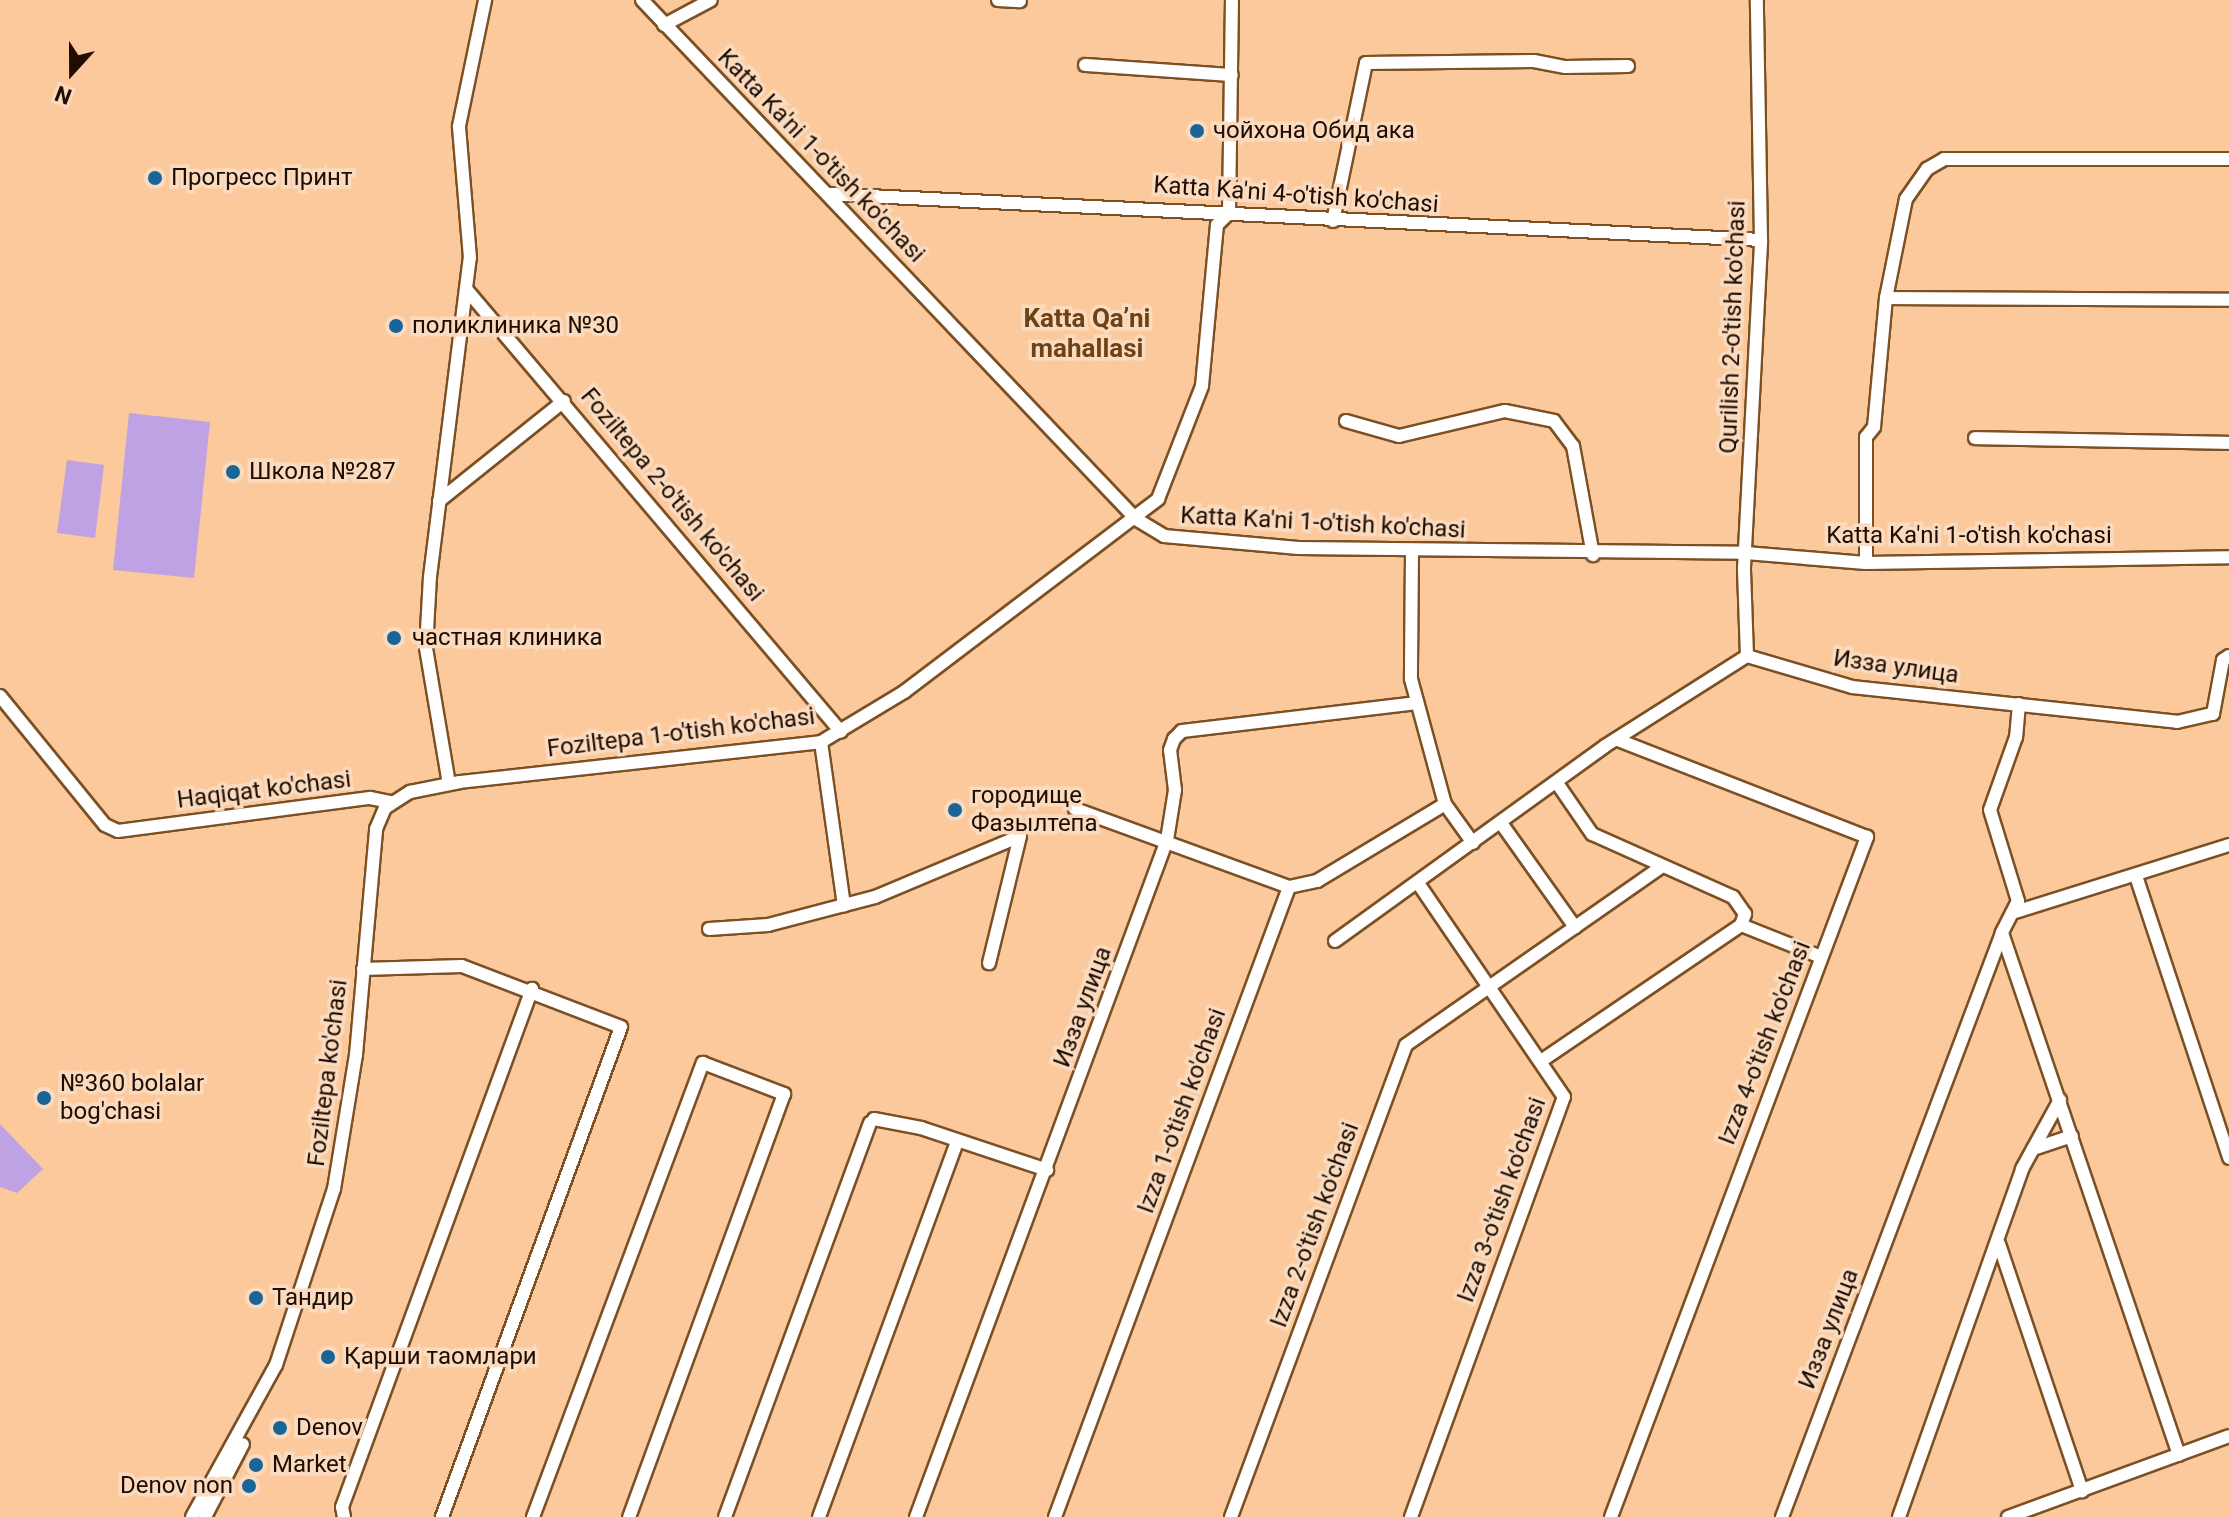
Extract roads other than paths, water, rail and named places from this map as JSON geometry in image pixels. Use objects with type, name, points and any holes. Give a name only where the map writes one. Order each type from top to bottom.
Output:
[{"type":"street","points":[[390,802],[417,789],[449,784],[426,663],[439,501],[470,236],[459,126],[485,0]]},
{"type":"street","name":"Katta Ka'ni 1-o'tish ko'chasi","points":[[642,0],[1136,519],[1155,533],[1192,541],[1412,552],[1593,555],[1746,553],[1866,563],[2229,557]]},
{"type":"street","points":[[664,25],[711,0]]},
{"type":"street","points":[[998,0],[1020,1]]},
{"type":"street","points":[[1229,213],[1232,0]]},
{"type":"street","name":"Qurilish 2-o'tish ko'chasi","points":[[1747,656],[1746,553],[1761,240],[1757,0]]},
{"type":"street","points":[[1333,221],[1366,63],[1534,61],[1565,67],[1628,66]]},
{"type":"street","points":[[1085,65],[1232,75]]},
{"type":"street","points":[[1866,563],[1866,437],[1874,427],[1886,298],[1906,199],[1927,169],[1944,159],[2229,159]]},
{"type":"street","name":"Katta Ka'ni 4-o'tish ko'chasi","points":[[828,194],[1761,240]]},
{"type":"street","name":"Foziltepa 1-o'tish ko'chasi","points":[[449,784],[821,742],[904,692],[1136,519],[1167,482],[1202,386],[1217,225],[1229,213]]},
{"type":"street","name":"Foziltepa 2-o'tish ko'chasi","points":[[466,289],[564,401],[841,732]]},
{"type":"street","points":[[1886,298],[2229,300]]},
{"type":"street","points":[[439,501],[564,401]]},
{"type":"street","points":[[1346,421],[1399,436],[1505,411],[1554,421],[1573,446],[1593,555]]},
{"type":"street","points":[[1975,438],[2229,443]]},
{"type":"street","points":[[1412,552],[1411,679],[1445,804],[1473,843]]},
{"type":"street","points":[[1335,941],[1616,739],[1747,656]]},
{"type":"street","name":"Изза улица","points":[[1747,656],[1852,687],[2170,722],[2190,719],[2218,707],[2221,671],[2229,656]]},
{"type":"street","name":"Haqiqat ko'chasi","points":[[0,696],[105,825],[118,831],[370,798],[390,802]]},
{"type":"street","name":"Изза улица","points":[[916,1517],[1167,840],[1175,790],[1170,750],[1182,731],[1417,703]]},
{"type":"street","points":[[2012,913],[2018,901],[1990,810],[2016,737],[2019,704]]},
{"type":"street","name":"Izza 4-o'tish ko'chasi","points":[[1611,1517],[1867,837],[1616,739]]},
{"type":"street","points":[[821,742],[844,905]]},
{"type":"street","points":[[1541,1061],[1741,925],[1745,914],[1733,897],[1660,868],[1592,834],[1557,783]]},
{"type":"street","name":"Foziltepa ko'chasi","points":[[205,1517],[231,1475],[288,1334],[334,1189],[351,1099],[376,829],[390,802]]},
{"type":"street","points":[[1075,809],[1289,887],[1317,881],[1445,804]]},
{"type":"street","points":[[1501,823],[1575,927]]},
{"type":"street","points":[[709,929],[768,925],[844,905],[921,881],[1020,836],[989,963]]},
{"type":"street","points":[[2012,913],[2229,845]]},
{"type":"street","name":"Izza 2-o'tish ko'chasi","points":[[1231,1517],[1406,1045],[1487,983],[1660,868]]},
{"type":"street","points":[[2136,876],[2229,1158]]},
{"type":"street","name":"Izza 3-o'tish ko'chasi","points":[[1411,1517],[1564,1097],[1418,883]]},
{"type":"street","name":"Izza 1-o'tish ko'chasi","points":[[1055,1517],[1289,887]]},
{"type":"street","name":"Изза улица","points":[[1782,1517],[2012,913]]},
{"type":"street","points":[[1741,925],[1821,957]]},
{"type":"street","points":[[2002,933],[2179,1455]]},
{"type":"street","points":[[363,969],[454,964],[532,989],[621,1027],[442,1517]]},
{"type":"street","points":[[344,1517],[342,1507],[532,989]]},
{"type":"street","points":[[533,1517],[703,1063],[784,1094],[629,1517]]},
{"type":"street","points":[[1899,1517],[2033,1149],[2060,1100]]},
{"type":"street","points":[[725,1517],[872,1121],[957,1141],[1047,1170]]},
{"type":"street","points":[[2033,1149],[2072,1136]]},
{"type":"street","points":[[819,1517],[957,1141]]},
{"type":"street","points":[[1999,1244],[2082,1491]]},
{"type":"street","name":"Foziltepa ko'chasi","points":[[192,1517],[258,1403]]},
{"type":"street","points":[[2008,1517],[2229,1436]]},
{"type":"place","name":"чойхона Обид ака","points":[[1197,131]]},
{"type":"place","name":"Прогресс Принт","points":[[155,178]]},
{"type":"place","name":"поликлиника №30","points":[[396,326]]},
{"type":"place","name":"Школа №287","points":[[233,472]]},
{"type":"place","name":"частная клиника","points":[[394,638]]},
{"type":"place","name":"городище Фазылтепа","points":[[955,810]]},
{"type":"place","name":"№360 bolalar bog'chasi","points":[[44,1098]]},
{"type":"place","name":"Тандир","points":[[256,1298]]},
{"type":"place","name":"Қарши таомлари","points":[[328,1357]]},
{"type":"place","name":"Denov","points":[[280,1428]]},
{"type":"place","name":"Market","points":[[256,1465]]},
{"type":"place","name":"Denov non","points":[[249,1486]]},
{"type":"district","name":"Katta Qaʼni mahallasi","points":[[1087,334]]}]
